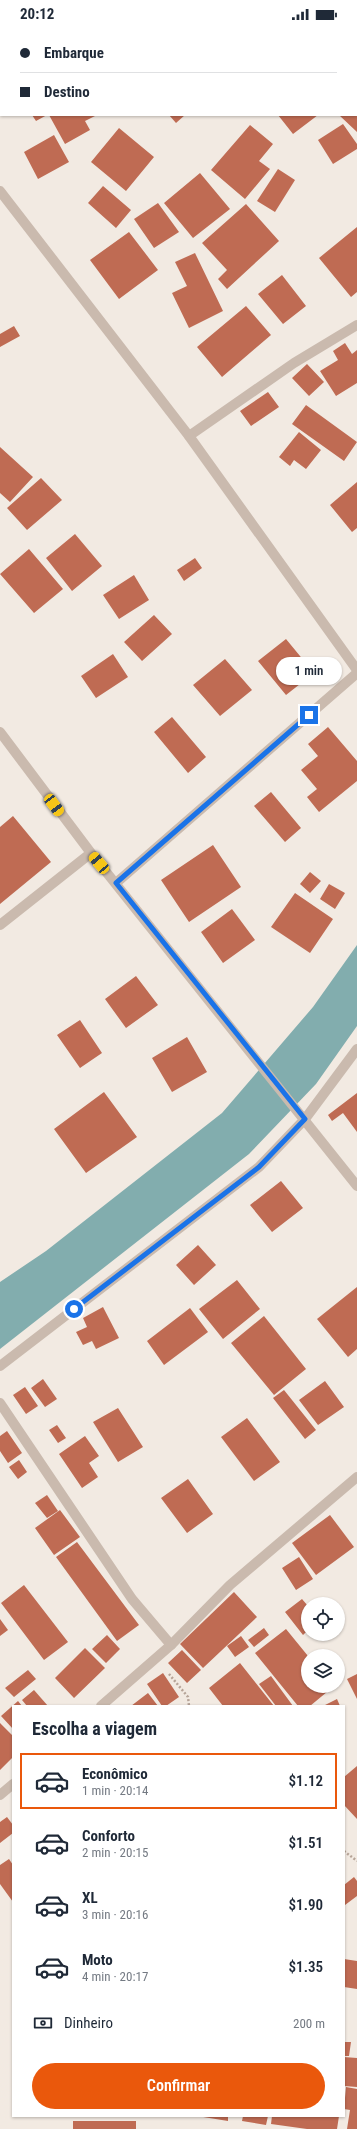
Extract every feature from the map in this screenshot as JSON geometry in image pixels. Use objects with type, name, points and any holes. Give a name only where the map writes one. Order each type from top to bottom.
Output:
[{"type":"street","points":[[0,191],[189,436],[357,670]]},
{"type":"street","points":[[189,436],[294,363],[357,325]]},
{"type":"street","points":[[116,883],[357,673]]},
{"type":"street","points":[[0,732],[91,853],[357,1186]]},
{"type":"street","points":[[0,925],[91,853]]},
{"type":"street","points":[[0,1366],[259,1167],[305,1119],[357,1049]]},
{"type":"street","points":[[0,1403],[132,1599],[171,1645]]},
{"type":"street","points":[[102,1705],[171,1645],[230,1585],[357,1477]]},
{"type":"street","points":[[0,1795],[12,1785]]},
{"type":"path","points":[[156,1658],[188,1697],[188,1705]]},
{"type":"path","points":[[345,1852],[357,1861]]},
{"type":"water","points":[[357,945],[357,1026],[316,1084],[249,1154],[0,1349],[0,1282],[46,1251],[222,1113],[313,1007]]},
{"type":"building","points":[[33,116],[45,116],[36,121]]},
{"type":"building","points":[[50,116],[95,116],[85,121],[90,130],[65,144]]},
{"type":"building","points":[[170,116],[184,116],[176,123]]},
{"type":"building","points":[[279,116],[317,116],[293,134]]},
{"type":"building","points":[[340,116],[357,116],[357,132]]},
{"type":"building","points":[[343,124],[357,144],[357,149],[333,164],[318,140]]},
{"type":"building","points":[[250,125],[273,144],[259,161],[270,169],[245,199],[211,170]]},
{"type":"building","points":[[119,128],[154,157],[126,191],[91,162]]},
{"type":"building","points":[[54,135],[69,162],[38,179],[24,152]]},
{"type":"building","points":[[278,169],[295,180],[275,212],[257,201]]},
{"type":"building","points":[[200,173],[230,209],[193,238],[164,203]]},
{"type":"building","points":[[103,186],[131,210],[116,228],[88,203]]},
{"type":"building","points":[[158,203],[179,232],[154,248],[134,219]]},
{"type":"building","points":[[246,204],[279,241],[227,289],[218,279],[227,270],[202,243]]},
{"type":"building","points":[[357,227],[357,292],[351,297],[319,258]]},
{"type":"building","points":[[129,232],[158,270],[119,299],[90,260]]},
{"type":"building","points":[[195,253],[223,311],[189,328],[172,293],[187,286],[175,262]]},
{"type":"building","points":[[282,275],[306,306],[283,324],[258,294]]},
{"type":"building","points":[[246,306],[271,335],[222,377],[197,347]]},
{"type":"building","points":[[14,326],[20,336],[0,347],[0,334]]},
{"type":"building","points":[[345,343],[352,354],[357,350],[357,383],[336,396],[320,371],[338,360],[333,351]]},
{"type":"building","points":[[307,364],[324,382],[309,396],[292,378]]},
{"type":"building","points":[[268,392],[279,407],[251,426],[240,411]]},
{"type":"building","points":[[306,405],[357,442],[344,461],[292,424]]},
{"type":"building","points":[[299,432],[321,450],[306,469],[294,460],[290,466],[279,457]]},
{"type":"building","points":[[0,447],[33,477],[10,502],[0,493]]},
{"type":"building","points":[[41,478],[62,500],[27,530],[7,508]]},
{"type":"building","points":[[357,482],[357,528],[352,532],[330,505]]},
{"type":"building","points":[[75,534],[102,566],[72,591],[46,558]]},
{"type":"building","points":[[29,549],[63,589],[34,613],[0,574]]},
{"type":"building","points":[[195,558],[202,568],[184,581],[177,570]]},
{"type":"building","points":[[134,575],[149,600],[119,619],[103,595]]},
{"type":"building","points":[[154,615],[172,634],[142,661],[124,642]]},
{"type":"building","points":[[286,639],[314,673],[286,695],[258,661]]},
{"type":"building","points":[[113,654],[128,677],[96,698],[81,676]]},
{"type":"building","points":[[225,659],[252,690],[220,716],[193,685]]},
{"type":"building","points":[[172,717],[206,757],[188,773],[154,732]]},
{"type":"building","points":[[328,727],[357,761],[357,781],[319,812],[307,797],[317,789],[301,770],[318,756],[308,744]]},
{"type":"building","points":[[271,792],[301,828],[285,842],[254,806]]},
{"type":"building","points":[[13,816],[51,862],[0,904],[0,827]]},
{"type":"building","points":[[213,845],[241,887],[189,922],[161,880]]},
{"type":"building","points":[[310,872],[321,881],[310,893],[300,884]]},
{"type":"building","points":[[329,884],[345,893],[335,909],[320,899]]},
{"type":"building","points":[[295,893],[333,919],[310,953],[271,927]]},
{"type":"building","points":[[232,909],[255,940],[223,963],[201,932]]},
{"type":"building","points":[[136,976],[158,1005],[126,1028],[105,999]]},
{"type":"building","points":[[80,1020],[102,1053],[80,1068],[57,1035]]},
{"type":"building","points":[[187,1037],[207,1072],[172,1092],[152,1058]]},
{"type":"building","points":[[104,1092],[137,1137],[86,1173],[54,1129]]},
{"type":"building","points":[[357,1093],[357,1132],[343,1113],[332,1121],[328,1115]]},
{"type":"building","points":[[281,1181],[303,1208],[272,1232],[250,1205]]},
{"type":"building","points":[[198,1245],[216,1265],[194,1285],[176,1265]]},
{"type":"building","points":[[237,1280],[260,1309],[223,1339],[199,1309]]},
{"type":"building","points":[[357,1287],[357,1349],[348,1357],[317,1319]]},
{"type":"building","points":[[103,1307],[119,1338],[96,1349],[92,1341],[83,1345],[76,1332],[87,1327],[83,1318]]},
{"type":"building","points":[[190,1308],[208,1332],[164,1365],[147,1341]]},
{"type":"building","points":[[264,1316],[306,1369],[274,1395],[231,1343]]},
{"type":"building","points":[[43,1379],[57,1399],[45,1407],[31,1388]]},
{"type":"building","points":[[325,1381],[344,1407],[318,1425],[299,1400]]},
{"type":"building","points":[[25,1387],[38,1406],[26,1414],[13,1395]]},
{"type":"building","points":[[284,1390],[316,1430],[305,1439],[273,1398]]},
{"type":"building","points":[[118,1408],[143,1447],[118,1462],[93,1422]]},
{"type":"building","points":[[247,1418],[280,1462],[254,1481],[221,1437]]},
{"type":"building","points":[[57,1425],[66,1438],[58,1443],[49,1430]]},
{"type":"building","points":[[7,1431],[22,1453],[8,1463],[0,1451],[0,1436]]},
{"type":"building","points":[[85,1436],[99,1456],[89,1463],[98,1477],[82,1488],[59,1454]]},
{"type":"building","points":[[19,1460],[27,1472],[18,1479],[9,1467]]},
{"type":"building","points":[[188,1479],[213,1514],[187,1533],[161,1498]]},
{"type":"building","points":[[47,1495],[58,1511],[47,1518],[35,1503]]},
{"type":"building","points":[[60,1510],[80,1537],[54,1555],[35,1528]]},
{"type":"building","points":[[330,1515],[354,1547],[316,1575],[292,1543]]},
{"type":"building","points":[[77,1542],[139,1625],[117,1641],[56,1557]]},
{"type":"building","points":[[299,1557],[313,1579],[296,1590],[282,1568]]},
{"type":"building","points":[[24,1585],[68,1642],[44,1660],[1,1603]]},
{"type":"building","points":[[234,1592],[257,1617],[203,1668],[180,1644]]},
{"type":"building","points":[[301,1600],[301,1632],[285,1612]]},
{"type":"building","points":[[0,1619],[8,1630],[0,1636]]},
{"type":"building","points":[[264,1628],[269,1635],[254,1647],[248,1640]]},
{"type":"building","points":[[286,1629],[302,1649],[301,1649],[301,1693],[326,1693],[311,1705],[297,1705],[255,1653]]},
{"type":"building","points":[[107,1635],[120,1649],[106,1663],[92,1649]]},
{"type":"building","points":[[241,1636],[249,1647],[235,1657],[227,1646]]},
{"type":"building","points":[[85,1648],[105,1668],[74,1698],[55,1678]]},
{"type":"building","points":[[182,1650],[201,1670],[187,1683],[168,1663]]},
{"type":"building","points":[[240,1663],[273,1705],[222,1705],[209,1688]]},
{"type":"building","points":[[28,1670],[36,1679],[14,1697],[5,1688]]},
{"type":"building","points":[[163,1673],[179,1697],[167,1705],[161,1705],[147,1684]]},
{"type":"building","points":[[357,1674],[357,1699],[347,1679]]},
{"type":"building","points":[[271,1676],[292,1705],[275,1705],[259,1684]]},
{"type":"building","points":[[34,1690],[47,1705],[26,1705],[22,1700]]},
{"type":"building","points":[[148,1693],[157,1705],[132,1705]]},
{"type":"building","points":[[337,1699],[340,1705],[325,1705]]},
{"type":"building","points":[[18,1701],[21,1705],[13,1705]]},
{"type":"building","points":[[12,1706],[12,1728],[1,1716]]},
{"type":"building","points":[[0,1723],[12,1735],[12,1758],[0,1770]]},
{"type":"building","points":[[357,1766],[357,1819],[345,1806],[345,1776]]},
{"type":"building","points":[[7,1817],[12,1824],[12,1834],[0,1843],[0,1822]]},
{"type":"building","points":[[9,1859],[12,1864],[12,1901],[0,1884],[0,1865]]},
{"type":"building","points":[[354,1877],[357,1881],[357,1896],[345,1905],[345,1884]]},
{"type":"building","points":[[345,1959],[357,1961],[357,1989],[345,1987]]},
{"type":"building","points":[[345,2042],[351,2042],[349,2056],[345,2056]]},
{"type":"building","points":[[345,2057],[357,2058],[357,2087],[345,2086]]},
{"type":"building","points":[[346,2087],[357,2089],[357,2129],[347,2129],[350,2110],[345,2109]]},
{"type":"building","points":[[203,2117],[228,2117],[228,2121]]},
{"type":"building","points":[[243,2117],[268,2117],[266,2125],[242,2121]]},
{"type":"building","points":[[272,2117],[339,2117],[337,2129],[307,2129],[271,2124]]},
{"type":"building","points":[[73,2121],[136,2121],[136,2129],[73,2129]]},
{"type":"route","points":[[74,1309],[259,1167],[305,1119],[116,883],[309,715]]}]
